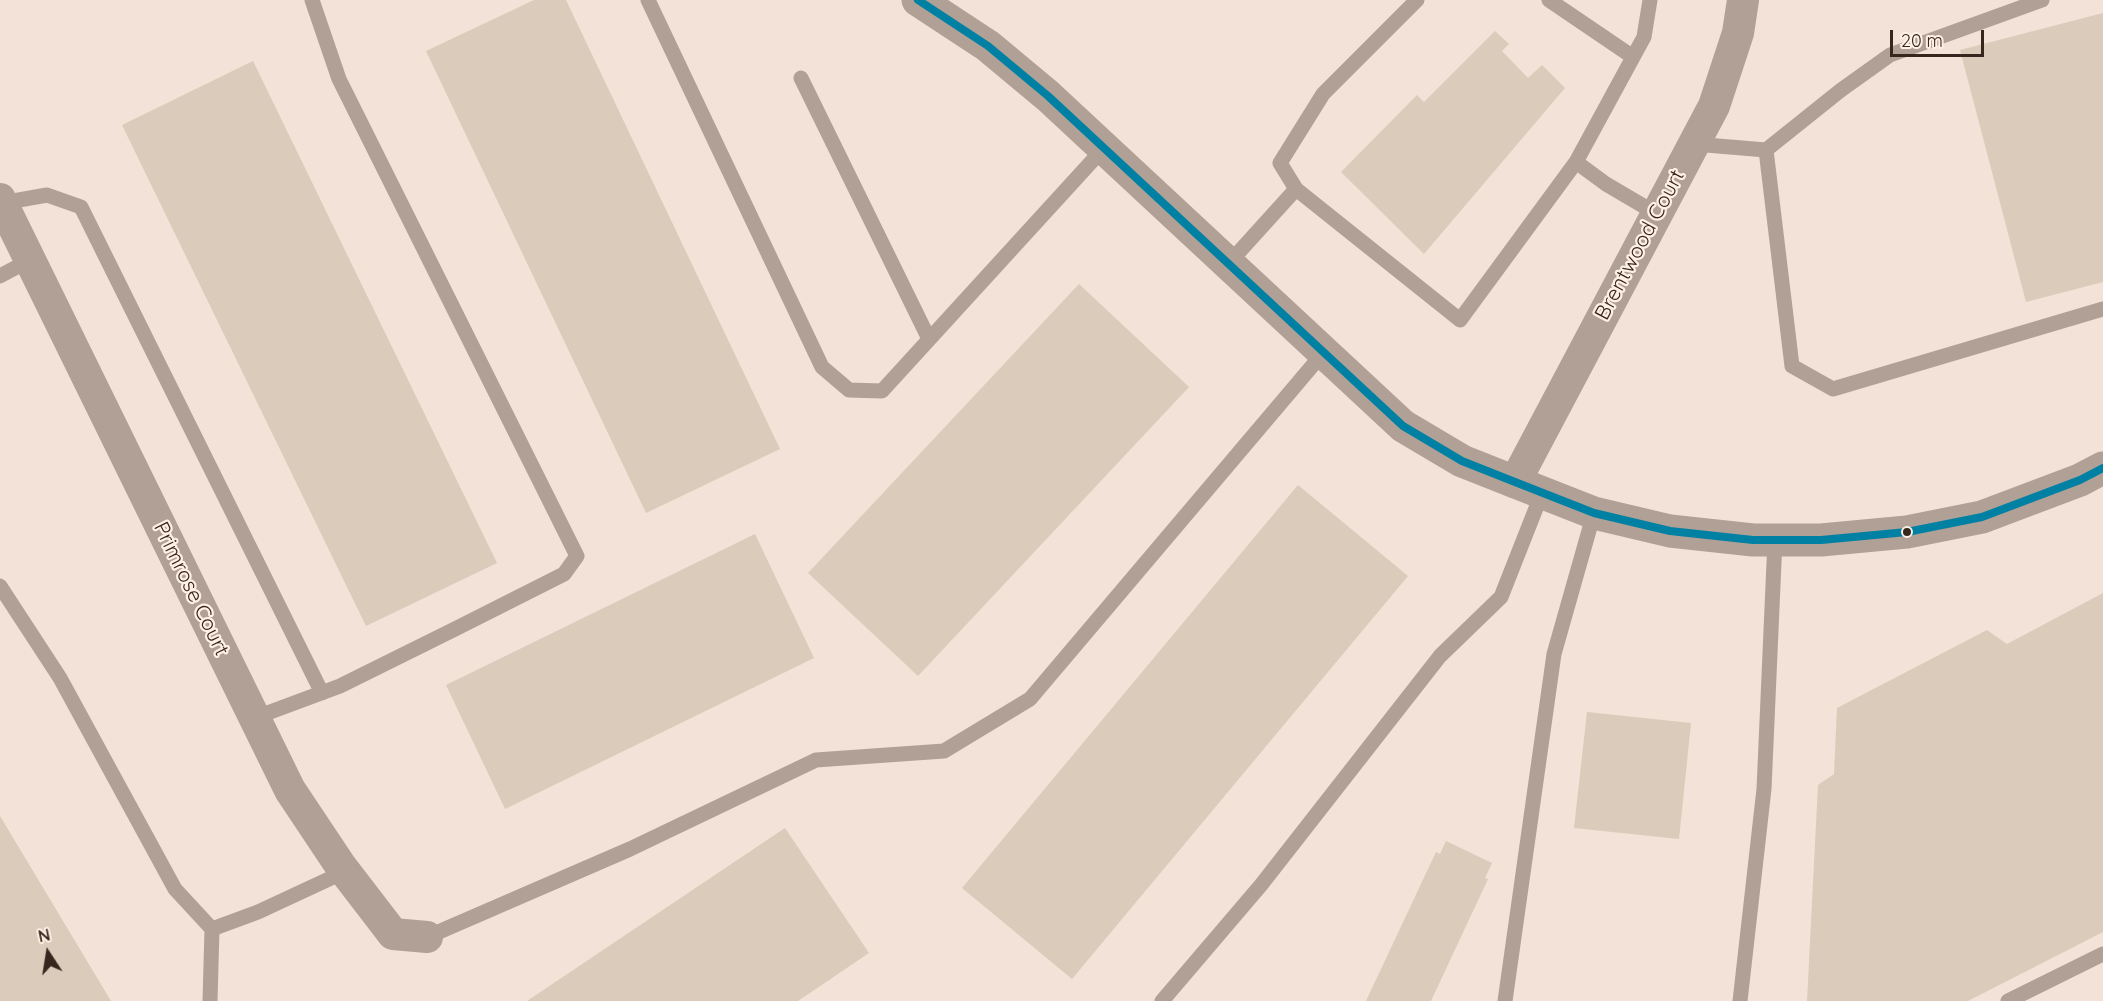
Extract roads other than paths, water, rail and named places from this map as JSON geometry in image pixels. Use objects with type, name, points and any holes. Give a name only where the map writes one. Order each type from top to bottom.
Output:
[{"type":"street","points":[[918,0],[987,46],[1048,96],[1403,426],[1462,461],[1528,488],[1594,513],[1670,531],[1753,540],[1821,540],[1907,532],[1982,517],[2080,480],[2103,468]]},
{"type":"street","name":"Brentwood Court","points":[[1528,488],[1657,214],[1714,106],[1738,33],[1743,0]]},
{"type":"street","name":"Primrose Court","points":[[1,201],[290,790],[344,872],[393,934],[427,938]]},
{"type":"lane","points":[[254,718],[340,686],[564,574],[577,556],[339,79],[312,0]]},
{"type":"lane","points":[[648,0],[822,368],[849,390],[882,391],[1104,148]]},
{"type":"lane","points":[[1417,0],[1323,94],[1280,163],[1296,189],[1460,320],[1576,162],[1644,37],[1650,0]]},
{"type":"lane","points":[[1549,0],[1633,57]]},
{"type":"lane","points":[[1694,144],[1766,150],[1841,90],[1890,55],[2042,0]]},
{"type":"lane","points":[[801,78],[929,339]]},
{"type":"lane","points":[[1766,150],[1792,366],[1833,389],[2103,309]]},
{"type":"lane","points":[[1576,162],[1606,184],[1657,214]]},
{"type":"lane","points":[[1228,263],[1296,189]]},
{"type":"lane","points":[[1,201],[47,195],[81,207],[322,693]]},
{"type":"lane","points":[[0,276],[30,260]]},
{"type":"lane","points":[[427,938],[630,849],[816,760],[944,752],[1030,699],[1324,352]]},
{"type":"lane","points":[[1161,1001],[1261,885],[1440,656],[1501,597],[1528,488]]},
{"type":"lane","points":[[1505,1001],[1554,654],[1594,513]]},
{"type":"lane","points":[[1740,1001],[1764,789],[1775,540]]},
{"type":"lane","points":[[0,586],[60,678],[175,889],[212,929],[210,1001]]},
{"type":"lane","points":[[212,929],[258,912],[344,872]]},
{"type":"lane","points":[[2008,1001],[2103,954]]}]
